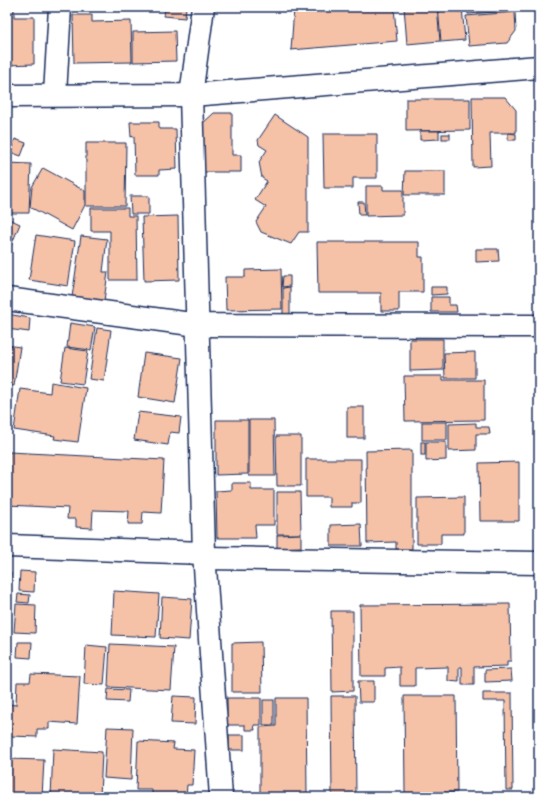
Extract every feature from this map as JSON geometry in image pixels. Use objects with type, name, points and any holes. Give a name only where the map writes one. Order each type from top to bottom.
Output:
[{"type":"street","points":[[55,95],[60,7]]},
{"type":"street","points":[[203,7],[192,95],[204,556],[221,797]]},
{"type":"street","points":[[7,96],[192,95],[539,68]]},
{"type":"street","points":[[7,299],[198,326],[539,326]]},
{"type":"street","points":[[7,546],[204,556],[539,563]]},
{"type":"building","points":[[7,7],[14,7],[14,17],[34,17],[34,64],[7,65]]},
{"type":"building","points":[[165,7],[186,7],[185,18],[164,16]]},
{"type":"building","points":[[294,7],[394,7],[397,41],[291,50]]},
{"type":"building","points":[[404,7],[437,7],[440,41],[407,44]]},
{"type":"building","points":[[438,7],[462,7],[465,40],[441,42]]},
{"type":"building","points":[[467,7],[508,7],[508,11],[468,14]]},
{"type":"building","points":[[515,12],[516,31],[507,43],[469,46],[466,16]]},
{"type":"building","points":[[73,15],[92,15],[92,22],[131,21],[132,62],[74,63]]},
{"type":"building","points":[[175,31],[176,61],[133,62],[133,32]]},
{"type":"building","points":[[472,97],[505,97],[516,110],[516,133],[490,133],[491,166],[473,167]]},
{"type":"building","points":[[406,99],[470,99],[470,130],[406,131]]},
{"type":"building","points":[[214,113],[232,113],[232,155],[241,155],[241,172],[203,172],[203,123]]},
{"type":"building","points":[[275,115],[308,137],[308,232],[299,232],[291,244],[261,232],[256,222],[266,207],[255,200],[267,181],[262,178],[259,162],[267,150],[259,145],[258,140]]},
{"type":"building","points":[[130,122],[159,122],[159,129],[176,129],[177,169],[159,170],[159,175],[135,175],[134,136],[131,137]]},
{"type":"building","points":[[420,131],[439,131],[439,139],[420,140]]},
{"type":"building","points":[[508,133],[516,134],[516,140],[508,140]]},
{"type":"building","points":[[323,134],[377,134],[377,178],[353,178],[353,188],[324,188]]},
{"type":"building","points":[[442,134],[450,134],[450,139],[442,139]]},
{"type":"building","points":[[15,139],[26,143],[21,156],[10,152]]},
{"type":"building","points":[[86,143],[126,143],[125,206],[86,206]]},
{"type":"building","points":[[7,163],[31,164],[29,213],[7,213]]},
{"type":"building","points":[[43,168],[85,191],[85,205],[72,230],[30,207],[32,187]]},
{"type":"building","points":[[405,171],[445,171],[445,195],[404,195]]},
{"type":"building","points":[[366,186],[383,186],[383,190],[403,190],[403,215],[366,216]]},
{"type":"building","points":[[130,196],[149,196],[149,214],[131,214]]},
{"type":"building","points":[[358,202],[364,202],[365,215],[359,215]]},
{"type":"building","points":[[91,208],[128,208],[128,216],[136,216],[137,280],[110,280],[110,231],[91,231]]},
{"type":"building","points":[[178,216],[179,280],[144,281],[142,217]]},
{"type":"building","points":[[7,218],[20,224],[10,248],[7,247]]},
{"type":"building","points":[[36,235],[75,241],[68,286],[29,280]]},
{"type":"building","points":[[81,236],[107,239],[103,272],[108,272],[104,301],[72,297]]},
{"type":"building","points":[[317,242],[419,242],[419,257],[423,257],[423,292],[399,292],[399,311],[381,311],[381,293],[318,293]]},
{"type":"building","points":[[476,249],[498,249],[499,261],[476,262]]},
{"type":"building","points":[[281,269],[282,309],[226,310],[225,277],[245,277],[245,270]]},
{"type":"building","points":[[283,276],[290,276],[290,286],[282,287]]},
{"type":"building","points":[[290,287],[290,315],[283,315],[283,288]]},
{"type":"building","points":[[431,287],[447,287],[447,294],[431,295]]},
{"type":"building","points":[[431,297],[449,297],[449,305],[456,305],[457,312],[431,312]]},
{"type":"building","points":[[7,314],[30,318],[29,332],[7,329]]},
{"type":"building","points":[[70,323],[95,327],[91,350],[67,347]]},
{"type":"building","points":[[97,328],[111,330],[104,381],[89,379]]},
{"type":"building","points":[[410,339],[443,339],[443,370],[410,371]]},
{"type":"building","points":[[7,345],[20,347],[14,386],[7,385]]},
{"type":"building","points":[[65,348],[88,351],[83,384],[60,381]]},
{"type":"building","points":[[475,352],[475,378],[445,378],[444,353]]},
{"type":"building","points":[[144,353],[182,358],[175,403],[138,397]]},
{"type":"building","points":[[404,376],[443,376],[443,380],[484,380],[484,420],[405,421]]},
{"type":"building","points":[[51,382],[86,388],[78,442],[54,439],[55,436],[14,430],[20,389],[50,393]]},
{"type":"building","points":[[347,407],[364,407],[364,438],[347,438]]},
{"type":"building","points":[[138,412],[181,417],[179,433],[170,432],[168,445],[134,440]]},
{"type":"building","points":[[216,420],[248,420],[248,474],[216,475]]},
{"type":"building","points":[[249,420],[274,420],[275,476],[249,476]]},
{"type":"building","points":[[422,422],[447,422],[447,440],[422,440]]},
{"type":"building","points":[[476,423],[476,427],[489,427],[490,434],[476,434],[476,450],[449,451],[449,424]]},
{"type":"building","points":[[276,436],[301,436],[301,486],[277,486]]},
{"type":"building","points":[[421,442],[425,442],[425,455],[421,455]]},
{"type":"building","points":[[426,442],[446,442],[446,460],[426,461]]},
{"type":"building","points":[[412,450],[412,549],[396,549],[396,542],[367,543],[366,451]]},
{"type":"building","points":[[9,452],[164,460],[161,513],[143,512],[142,524],[128,524],[129,511],[93,510],[92,528],[76,527],[76,519],[67,519],[68,508],[7,505]]},
{"type":"building","points":[[306,459],[361,459],[361,503],[352,503],[352,507],[329,507],[329,497],[306,497]]},
{"type":"building","points":[[519,462],[519,521],[480,521],[479,463]]},
{"type":"building","points":[[232,483],[251,483],[251,490],[274,490],[274,525],[255,525],[256,538],[217,538],[216,491],[232,490]]},
{"type":"building","points":[[277,492],[300,492],[301,534],[277,534]]},
{"type":"building","points":[[464,497],[464,534],[441,534],[441,544],[417,544],[417,498]]},
{"type":"building","points":[[7,507],[9,507],[8,532],[7,532]]},
{"type":"building","points":[[361,524],[362,546],[331,546],[331,525]]},
{"type":"building","points":[[301,534],[301,547],[277,548],[277,535]]},
{"type":"building","points":[[20,571],[35,572],[34,592],[19,591]]},
{"type":"building","points":[[7,572],[11,572],[7,636]]},
{"type":"building","points":[[114,591],[159,594],[156,637],[112,635]]},
{"type":"building","points":[[18,594],[30,595],[29,603],[17,602]]},
{"type":"building","points":[[162,597],[192,599],[189,640],[160,638]]},
{"type":"building","points":[[16,604],[36,605],[35,633],[14,632]]},
{"type":"building","points":[[510,604],[511,661],[507,661],[507,666],[474,667],[474,685],[462,685],[462,667],[459,667],[459,682],[448,681],[448,667],[415,668],[415,686],[400,686],[400,667],[385,668],[385,676],[361,676],[360,605]]},
{"type":"building","points":[[331,611],[353,611],[353,691],[332,692]]},
{"type":"building","points":[[18,642],[32,642],[31,658],[17,657]]},
{"type":"building","points":[[261,642],[262,692],[232,692],[232,643]]},
{"type":"building","points":[[110,644],[174,647],[171,690],[108,687]]},
{"type":"building","points":[[86,645],[107,647],[104,685],[84,684]]},
{"type":"building","points":[[511,669],[512,681],[485,682],[485,670]]},
{"type":"building","points":[[31,674],[80,676],[77,724],[49,722],[49,729],[37,729],[37,737],[11,736],[11,728],[7,727],[7,704],[16,705],[17,682],[30,682]]},
{"type":"building","points":[[358,681],[374,681],[374,702],[359,702]]},
{"type":"building","points":[[108,689],[129,690],[128,702],[107,701]]},
{"type":"building","points":[[483,693],[512,693],[513,790],[506,790],[505,701],[483,701]]},
{"type":"building","points":[[173,696],[196,697],[195,724],[171,723]]},
{"type":"building","points":[[331,696],[355,696],[356,796],[332,796]]},
{"type":"building","points":[[404,696],[456,696],[457,792],[405,793]]},
{"type":"building","points":[[227,698],[261,698],[261,725],[254,725],[255,730],[245,730],[245,725],[227,725]]},
{"type":"building","points":[[276,698],[306,698],[307,795],[260,796],[260,727],[276,726]]},
{"type":"building","points":[[263,700],[274,700],[274,725],[263,725]]},
{"type":"building","points":[[107,727],[133,728],[131,780],[104,778]]},
{"type":"building","points":[[229,735],[244,735],[244,750],[229,750]]},
{"type":"building","points":[[138,741],[174,743],[173,749],[194,750],[192,785],[187,785],[186,797],[152,797],[152,790],[136,790]]},
{"type":"building","points":[[53,749],[102,752],[100,797],[51,797]]},
{"type":"building","points":[[7,759],[44,760],[42,797],[13,795],[13,797],[7,797]]}]
